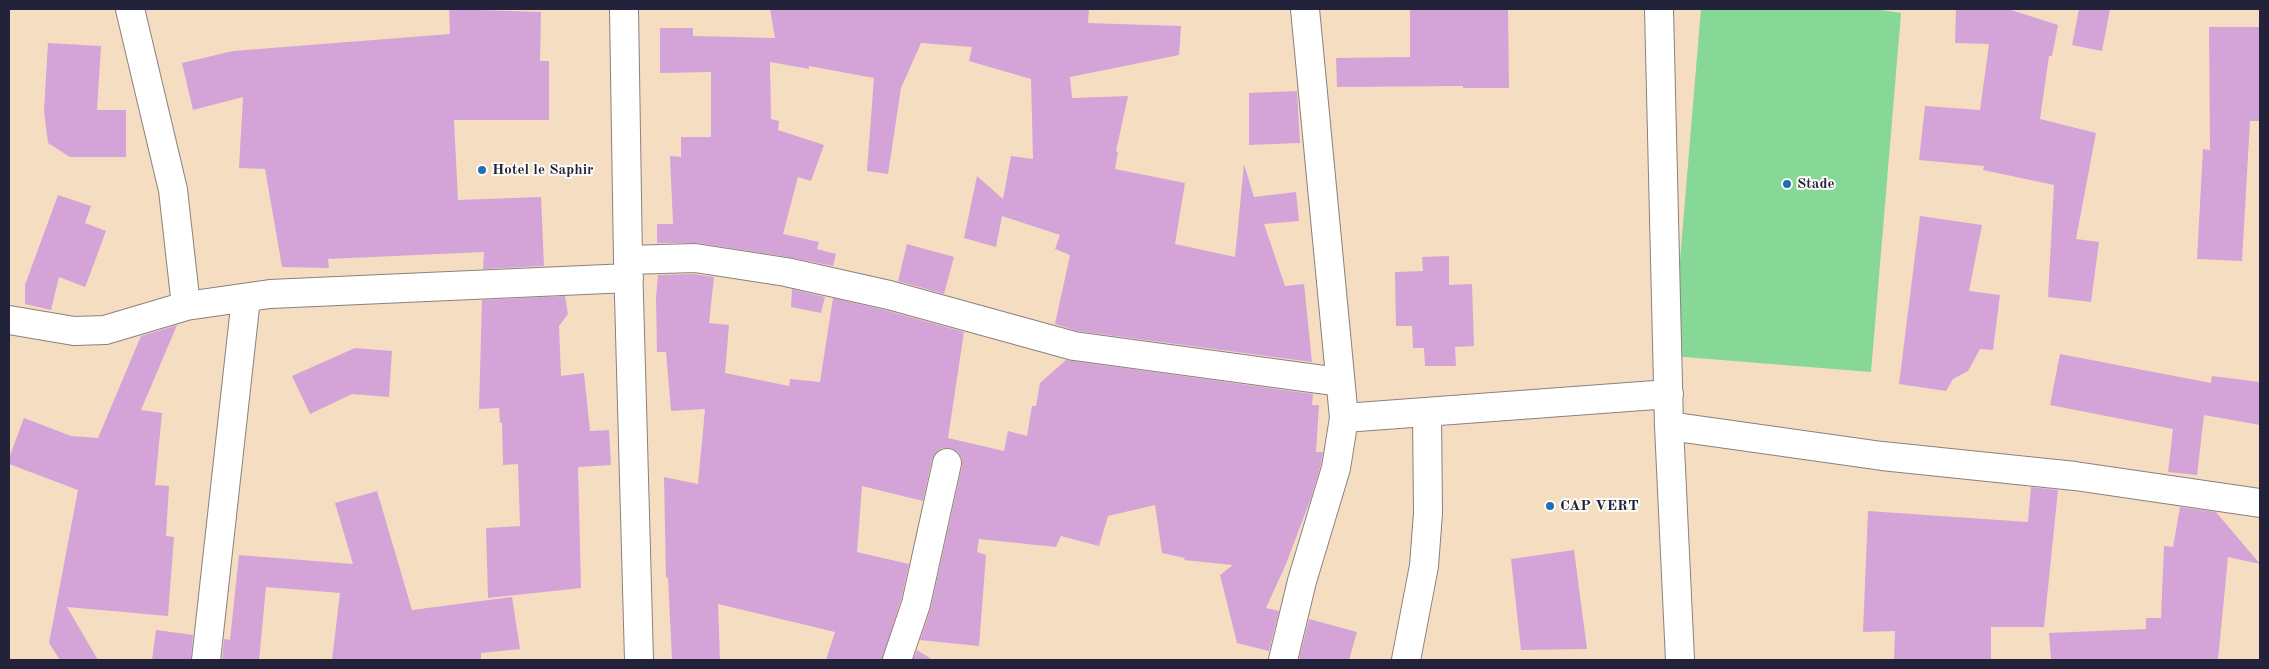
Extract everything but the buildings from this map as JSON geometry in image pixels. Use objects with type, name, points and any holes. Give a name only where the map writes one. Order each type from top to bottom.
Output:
[{"type":"street","points":[[130,9],[173,190],[186,306]]},
{"type":"street","points":[[624,9],[628,269],[640,660]]},
{"type":"street","points":[[1283,660],[1302,581],[1336,468],[1344,418],[1305,9]]},
{"type":"street","points":[[1659,9],[1669,426],[1680,660]]},
{"type":"street","points":[[9,320],[74,331],[105,330],[186,306],[270,294],[628,269],[695,258],[786,272],[889,295],[1074,346],[1340,382]]},
{"type":"street","points":[[206,660],[246,298]]},
{"type":"street","points":[[1344,418],[1669,394]]},
{"type":"street","points":[[1406,660],[1424,566],[1428,513],[1427,413]]},
{"type":"street","points":[[1669,426],[1882,456],[2075,476],[2260,503]]},
{"type":"street","points":[[897,660],[916,604],[947,463]]},
{"type":"green space","name":"Stade","points":[[1701,9],[1874,9],[1901,13],[1871,372],[1672,356]]},
{"type":"place","name":"Hotel le Saphir","points":[[482,170]]},
{"type":"place","name":"Stade","points":[[1787,184]]},
{"type":"place","name":"CAP VERT","points":[[1550,506]]}]
